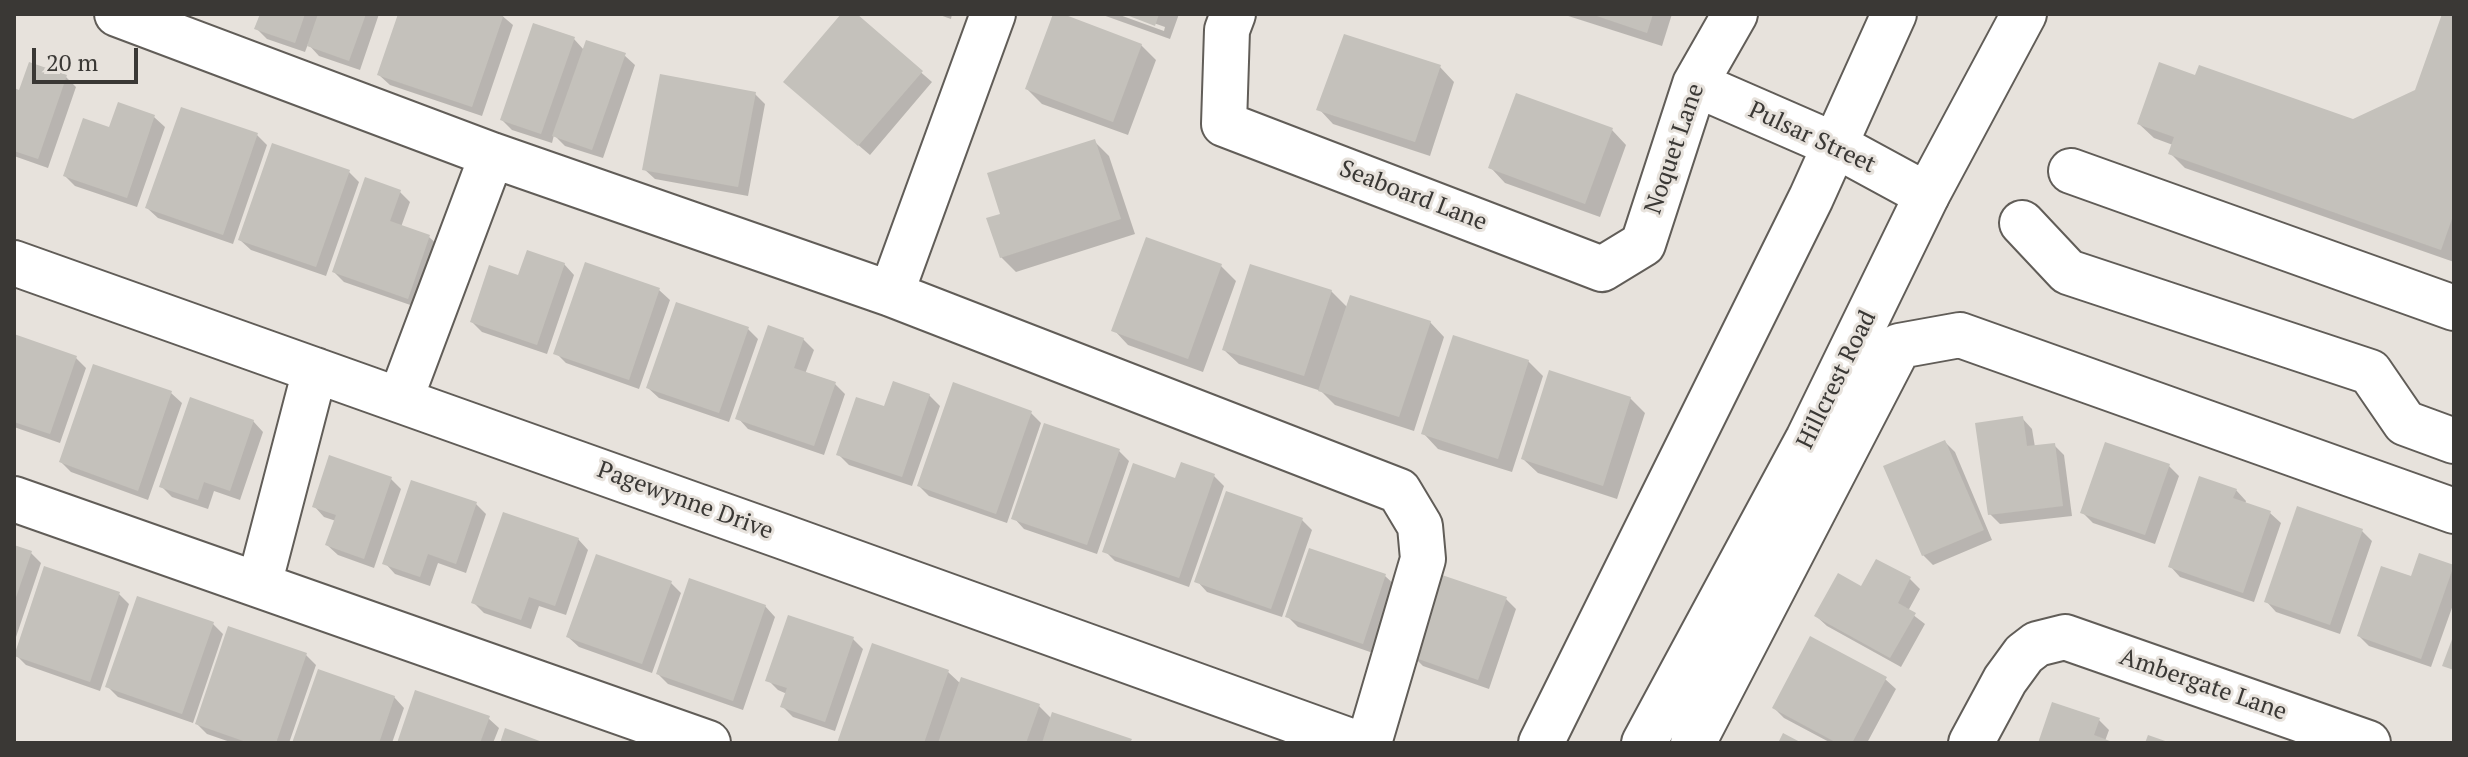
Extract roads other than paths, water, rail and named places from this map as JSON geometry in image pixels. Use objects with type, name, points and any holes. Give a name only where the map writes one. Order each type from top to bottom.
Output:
[{"type":"street","points":[[117,14],[492,155],[891,294],[1399,491],[1420,526],[1423,559],[1369,743]]},
{"type":"street","points":[[891,294],[993,14]]},
{"type":"street","name":"Seaboard Lane","points":[[1233,14],[1227,30],[1224,124],[1602,269]]},
{"type":"street","name":"Noquet Lane","points":[[1602,269],[1643,244],[1695,84],[1735,14]]},
{"type":"street","points":[[1541,743],[1811,198],[1894,14]]},
{"type":"street","name":"Hillcrest Road","points":[[1644,743],[1808,439],[1927,195],[2024,14]]},
{"type":"street","name":"Pulsar Street","points":[[1695,84],[1835,145],[1927,195]]},
{"type":"street","points":[[400,400],[492,155]]},
{"type":"street","points":[[2071,171],[2454,308]]},
{"type":"street","points":[[2022,223],[2068,272],[2370,372],[2405,423],[2454,441]]},
{"type":"street","name":"Pagewynne Drive","points":[[14,263],[1356,743]]},
{"type":"street","points":[[1693,743],[1899,346],[1960,335],[2454,511]]},
{"type":"street","points":[[259,585],[315,370]]},
{"type":"street","points":[[14,499],[708,743]]},
{"type":"street","name":"Ambergate Lane","points":[[1971,743],[2005,680],[2024,654],[2037,644],[2065,637],[2368,743]]}]
